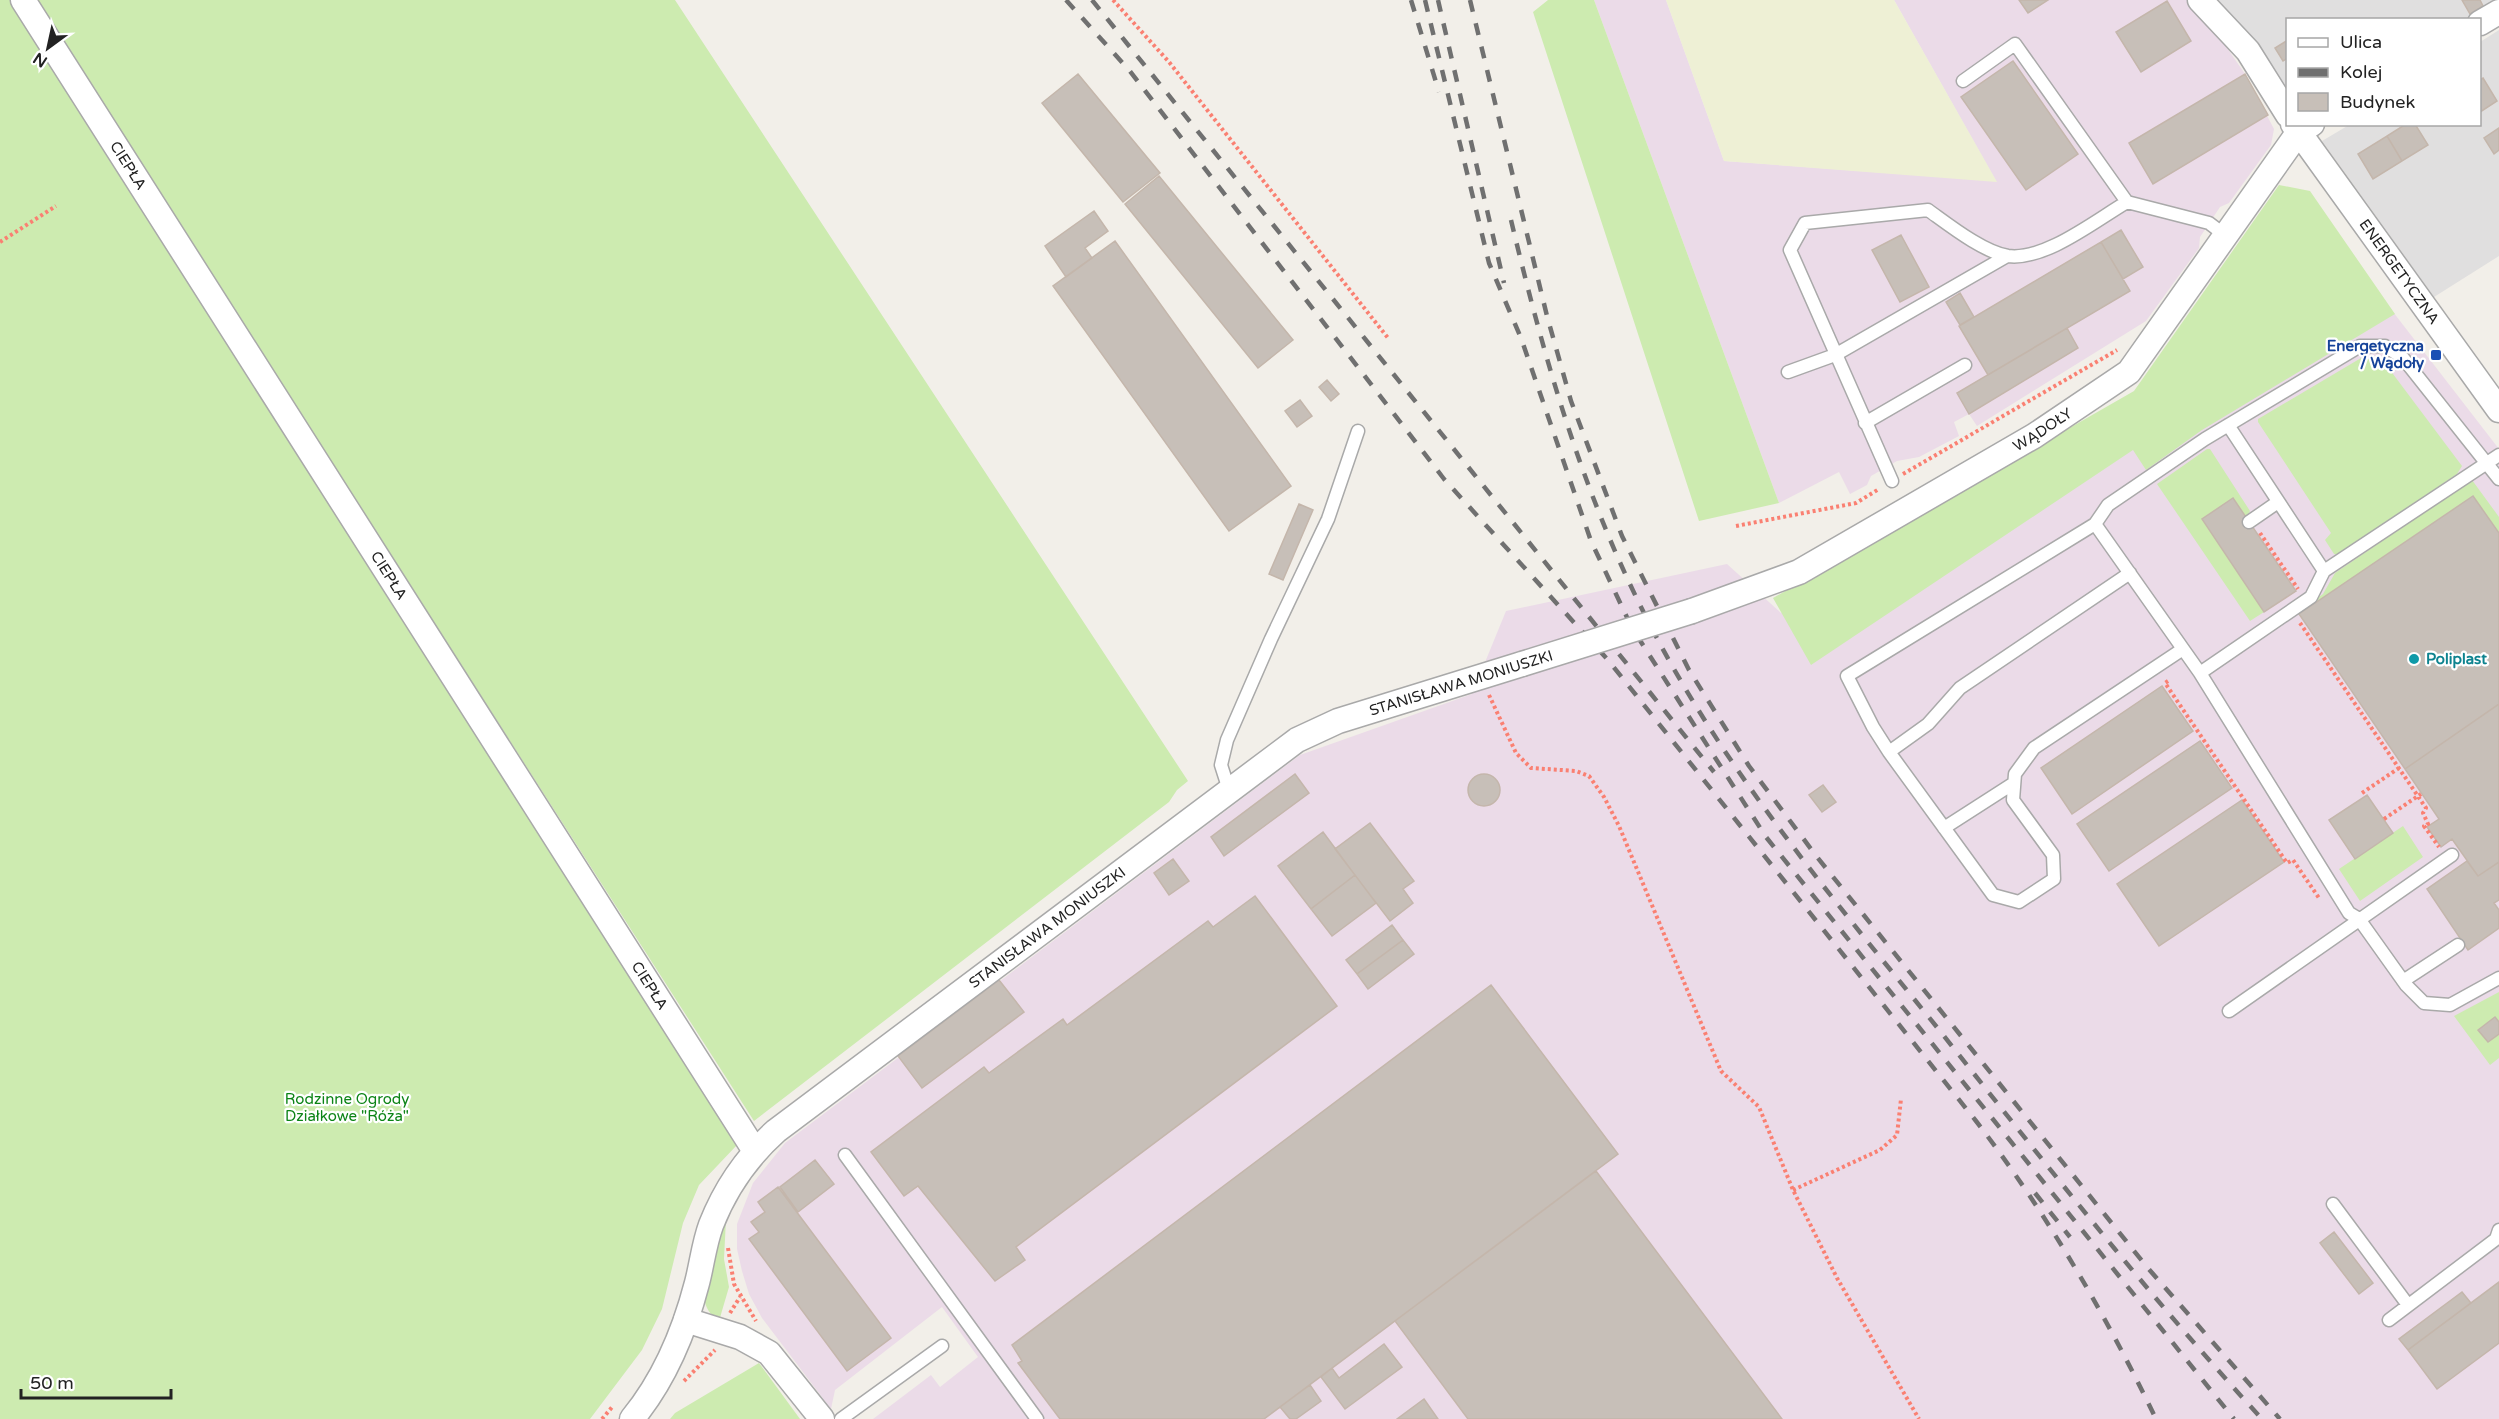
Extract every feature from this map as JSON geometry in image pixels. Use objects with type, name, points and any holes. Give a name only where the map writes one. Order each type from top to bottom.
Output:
[{"type":"street","name":"CIEPŁA","points":[[23,0],[755,1151]]},
{"type":"street","points":[[2200,0],[2248,51],[2286,106]]},
{"type":"street","points":[[2481,22],[2499,12]]},
{"type":"street","name":"WĄDOŁY","points":[[1692,610],[1799,572],[2034,436],[2129,372],[2226,236],[2297,126]]},
{"type":"street","name":"ENERGETYCZNA","points":[[2299,126],[2499,410]]},
{"type":"street","name":"STANISŁAWA MONIUSZKI","points":[[632,1419],[664,1371],[680,1340],[714,1218],[728,1190],[755,1151],[822,1094],[1297,740],[1338,721],[1692,610]]},
{"type":"street","points":[[686,1320],[740,1336],[769,1353],[822,1419]]},
{"type":"lane","points":[[1963,81],[2014,44],[2127,202],[2210,223],[2226,236]]},
{"type":"lane","points":[[1788,372],[1835,355],[2007,256],[2039,254],[2127,202]]},
{"type":"lane","points":[[1892,481],[1790,250],[1805,223],[1928,210],[1967,238],[2007,256]]},
{"type":"lane","points":[[2183,649],[2034,748],[2015,774],[2013,800],[2053,855],[2054,879],[2019,902],[1992,895],[1889,752],[1873,727],[1847,676],[2095,524],[2108,505],[2228,425],[2360,346],[2385,346],[2403,358],[2499,479]]},
{"type":"lane","points":[[1865,423],[1965,365]]},
{"type":"lane","points":[[2228,425],[2324,571]]},
{"type":"lane","points":[[1229,790],[1221,765],[1227,740],[1270,639],[1328,519],[1358,431]]},
{"type":"lane","points":[[2196,668],[2311,597],[2324,571],[2499,455]]},
{"type":"lane","points":[[2252,526],[2278,502]]},
{"type":"lane","points":[[2095,524],[2196,668],[2349,913],[2359,919],[2403,981],[2424,1003],[2450,1005],[2499,978]]},
{"type":"lane","points":[[1889,752],[1928,724],[1960,688],[2130,573]]},
{"type":"lane","points":[[1944,828],[2014,783]]},
{"type":"lane","points":[[2229,1011],[2359,919],[2450,850]]},
{"type":"lane","points":[[2403,981],[2458,945]]},
{"type":"lane","points":[[845,1155],[1037,1419]]},
{"type":"lane","points":[[2333,1204],[2408,1305]]},
{"type":"lane","points":[[2389,1320],[2496,1239],[2499,1230]]},
{"type":"lane","points":[[841,1419],[942,1346]]},
{"type":"path","points":[[1113,0],[1168,62],[1388,338]]},
{"type":"path","points":[[0,242],[56,206]]},
{"type":"path","points":[[1736,526],[1856,503],[2124,346]]},
{"type":"path","points":[[2252,526],[2257,528],[2299,591],[2284,601],[2398,768],[2420,795],[2426,808],[2423,813],[2428,824],[2424,826],[2441,850],[2450,850]]},
{"type":"path","points":[[2196,668],[2165,683],[2287,863],[2293,860],[2323,904]]},
{"type":"path","points":[[1483,677],[1516,753],[1531,768],[1576,771],[1589,776],[1604,796],[1619,826],[1721,1071],[1759,1107],[1793,1190],[1837,1278],[1919,1419]]},
{"type":"path","points":[[2362,793],[2398,768]]},
{"type":"path","points":[[2384,819],[2420,795]]},
{"type":"path","points":[[1793,1190],[1880,1150],[1897,1135],[1901,1099]]},
{"type":"path","points":[[728,1241],[729,1267],[740,1297],[759,1325]]},
{"type":"path","points":[[726,1322],[731,1307],[740,1297]]},
{"type":"path","points":[[678,1388],[715,1351],[719,1341]]},
{"type":"shaded area","points":[[1594,0],[1666,0],[1724,161],[1996,181],[1894,0],[2189,0],[2205,16],[2245,74],[2274,129],[2271,145],[2229,203],[2220,207],[2200,237],[2199,248],[2146,321],[1977,426],[1969,414],[1954,422],[1959,436],[1919,457],[1897,461],[1871,476],[1867,485],[1850,494],[1839,472],[1779,503]]},
{"type":"shaded area","points":[[2215,0],[2499,0],[2468,18],[2286,18],[2286,96],[2224,6]]},
{"type":"shaded area","points":[[2499,30],[2499,256],[2434,297],[2322,141],[2347,126],[2481,126],[2481,41]]},
{"type":"shaded area","points":[[2390,308],[2499,449],[2499,1419],[873,1419],[931,1375],[940,1387],[978,1357],[942,1307],[835,1390],[831,1409],[762,1318],[749,1294],[742,1271],[737,1249],[737,1224],[753,1183],[785,1143],[1300,755],[1472,694],[1506,611],[1727,564],[1781,613]]},
{"type":"green space","name":"Rodzinne Ogrody Działkowe \"Róża\"","points":[[0,0],[11,0],[737,1145],[699,1185],[683,1223],[662,1309],[642,1350],[590,1419],[0,1419]]},
{"type":"green space","points":[[34,0],[675,0],[1188,781],[1177,790],[1169,802],[754,1121]]},
{"type":"green space","points":[[1548,0],[1594,0],[1779,503],[1699,521],[1533,12]]},
{"type":"green space","points":[[1666,0],[1894,0],[1997,182],[1724,161]]},
{"type":"green space","points":[[2279,185],[2310,191],[2395,314],[2202,430],[2146,470],[2133,450],[1811,665],[1773,598],[2134,391]]},
{"type":"green space","points":[[2361,358],[2378,360],[2390,370],[2462,466],[2457,474],[2338,555],[2334,554],[2325,540],[2331,533],[2258,419]]},
{"type":"green space","points":[[2210,449],[2250,511],[2246,518],[2233,498],[2203,519],[2264,612],[2250,621],[2157,484]]},
{"type":"green space","points":[[2472,480],[2499,517],[2499,533],[2473,496],[2299,614],[2298,612],[2323,594],[2335,573]]},
{"type":"green space","points":[[2403,826],[2423,857],[2360,901],[2339,869]]},
{"type":"green space","points":[[2499,992],[2499,1058],[2490,1065],[2454,1016]]},
{"type":"green space","points":[[726,1219],[724,1259],[729,1287],[719,1321],[707,1308],[704,1290],[712,1257]]},
{"type":"green space","points":[[759,1363],[800,1419],[670,1419],[675,1413]]},
{"type":"building","points":[[2019,0],[2048,0],[2028,13]]},
{"type":"building","points":[[2462,0],[2480,0],[2483,6],[2470,14]]},
{"type":"building","points":[[2167,1],[2191,41],[2141,72],[2116,32]]},
{"type":"building","points":[[2286,41],[2286,59],[2283,61],[2275,48]]},
{"type":"building","points":[[2013,61],[2078,154],[2026,190],[1961,97]]},
{"type":"building","points":[[1078,74],[1160,173],[1123,202],[1042,103]]},
{"type":"building","points":[[2245,74],[2268,115],[2153,184],[2129,143]]},
{"type":"building","points":[[2483,78],[2497,101],[2481,111],[2481,79]]},
{"type":"building","points":[[2403,126],[2416,126],[2428,145],[2402,161],[2387,136]]},
{"type":"building","points":[[2499,128],[2499,150],[2494,154],[2484,138]]},
{"type":"building","points":[[2387,136],[2402,161],[2373,179],[2358,154]]},
{"type":"building","points":[[1159,176],[1293,340],[1258,368],[1125,204]]},
{"type":"building","points":[[1094,211],[1108,231],[1085,248],[1092,258],[1066,277],[1045,246]]},
{"type":"building","points":[[2121,230],[2143,267],[2123,279],[2101,242]]},
{"type":"building","points":[[1901,235],[1929,287],[1900,302],[1872,250]]},
{"type":"building","points":[[1115,241],[1291,486],[1229,531],[1053,286]]},
{"type":"building","points":[[2101,242],[2130,291],[1988,375],[1959,326]]},
{"type":"building","points":[[1960,293],[1974,317],[1960,325],[1946,302]]},
{"type":"building","points":[[2067,328],[2078,348],[1969,414],[1957,393]]},
{"type":"building","points":[[1327,380],[1339,394],[1331,401],[1319,387]]},
{"type":"building","points":[[1300,400],[1312,416],[1297,427],[1285,411]]},
{"type":"building","name":"Poliplast","points":[[2473,496],[2499,533],[2499,704],[2405,769],[2299,614]]},
{"type":"building","points":[[2233,498],[2296,591],[2264,612],[2202,519]]},
{"type":"building","points":[[1299,504],[1313,510],[1283,580],[1269,574]]},
{"type":"building","points":[[2162,686],[2193,731],[2072,814],[2041,768]]},
{"type":"building","points":[[2499,704],[2499,862],[2478,876],[2452,839],[2441,847],[2427,827],[2439,819],[2405,769]]},
{"type":"building","points":[[2200,741],[2232,788],[2109,871],[2077,824]]},
{"type":"building","points":[[1295,774],[1309,793],[1224,856],[1211,837]]},
{"type":"building","points":[[1484,774],[1495,779],[1500,790],[1495,801],[1484,806],[1473,801],[1468,790],[1473,779]]},
{"type":"building","points":[[1823,785],[1836,802],[1822,812],[1809,795]]},
{"type":"building","points":[[2367,795],[2393,833],[2355,859],[2329,820]]},
{"type":"building","points":[[2242,800],[2284,862],[2159,946],[2117,884]]},
{"type":"building","points":[[1370,823],[1414,881],[1403,889],[1413,903],[1390,921],[1335,849]]},
{"type":"building","points":[[1323,832],[1355,875],[1311,909],[1278,866]]},
{"type":"building","points":[[1173,859],[1189,881],[1169,895],[1154,873]]},
{"type":"building","points":[[2467,861],[2478,876],[2499,862],[2499,900],[2494,903],[2499,910],[2499,928],[2468,950],[2427,889]]},
{"type":"building","points":[[1355,875],[1376,903],[1332,936],[1311,909]]},
{"type":"building","points":[[1255,896],[1337,1006],[1016,1247],[1025,1260],[995,1281],[918,1186],[904,1196],[871,1152],[984,1067],[989,1073],[1063,1019],[1067,1025],[1208,921],[1213,927]]},
{"type":"building","points":[[1392,925],[1403,940],[1357,974],[1346,960]]},
{"type":"building","points":[[1403,940],[1414,954],[1368,989],[1357,974]]},
{"type":"building","points":[[999,980],[1024,1012],[922,1088],[898,1056]]},
{"type":"building","points":[[1491,985],[1618,1154],[1264,1419],[1060,1419],[1018,1363],[1022,1361],[1012,1345]]},
{"type":"building","points":[[2495,1017],[2499,1022],[2499,1034],[2488,1042],[2478,1030]]},
{"type":"building","points":[[815,1160],[834,1184],[798,1212],[780,1187]]},
{"type":"building","points":[[1596,1171],[1782,1419],[1468,1419],[1395,1321]]},
{"type":"building","points":[[778,1187],[891,1338],[847,1371],[749,1239],[759,1232],[751,1222],[765,1212],[758,1202]]},
{"type":"building","points":[[2334,1232],[2373,1283],[2359,1294],[2320,1243]]},
{"type":"building","points":[[2499,1282],[2499,1343],[2437,1389],[2408,1350]]},
{"type":"building","points":[[2462,1292],[2471,1303],[2408,1350],[2399,1339]]},
{"type":"building","points":[[1384,1344],[1402,1367],[1345,1409],[1321,1377],[1332,1368],[1339,1378]]},
{"type":"building","points":[[1310,1385],[1321,1401],[1296,1419],[1290,1419],[1280,1407]]},
{"type":"building","points":[[1424,1399],[1438,1419],[1397,1419]]},
{"type":"railway","points":[[1066,0],[1129,70],[1444,479],[1608,660],[1976,1121],[2027,1191],[2074,1265],[2117,1341],[2156,1419]]},
{"type":"railway","points":[[1092,0],[1714,772]]},
{"type":"railway","points":[[1411,0],[1439,92]]},
{"type":"railway","points":[[1425,0],[1489,263],[1521,338],[1591,541],[1632,628],[1766,837],[2234,1419]]},
{"type":"railway","points":[[1438,0],[1504,283]]},
{"type":"railway","points":[[1470,0],[1547,316],[1571,401],[1622,536],[1689,670],[1749,766],[1817,857],[2147,1267],[2280,1419]]},
{"type":"railway","points":[[1511,220],[1550,369],[1600,515],[1642,609],[1672,666],[1706,722],[1779,828],[1858,930],[2138,1277],[2262,1419]]},
{"type":"railway","points":[[2035,1193],[2070,1237]]},
{"type":"place","name":"Energetyczna / Wądoły","points":[[2436,355]]},
{"type":"place","name":"Poliplast","points":[[2414,659]]}]
